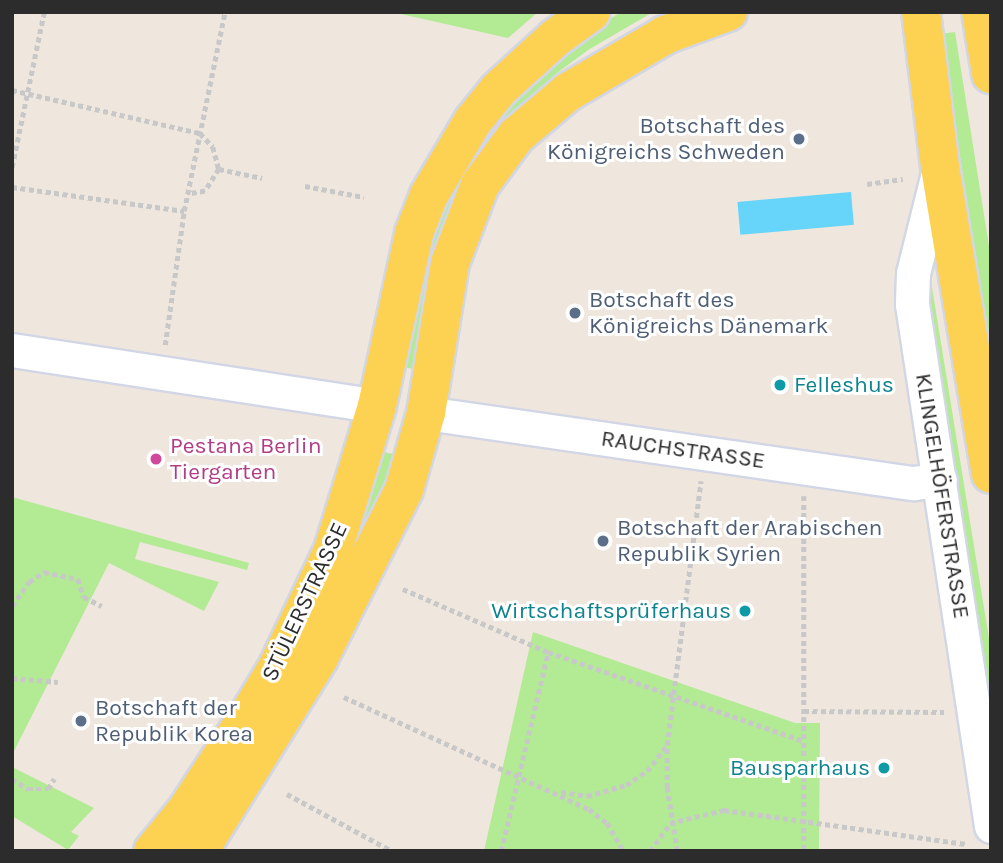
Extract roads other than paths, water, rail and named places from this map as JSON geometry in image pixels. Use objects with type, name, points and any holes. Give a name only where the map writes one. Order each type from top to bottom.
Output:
[{"type":"main road","name":"STÜLERSTRASSE","points":[[153,851],[221,762],[277,668],[333,550],[377,406],[414,233],[451,154],[499,89],[555,38],[591,12]]},
{"type":"main road","name":"STÜLERSTRASSE","points":[[199,851],[318,658],[404,490],[426,413],[450,263],[480,185],[505,147],[568,92],[618,59],[729,12]]},
{"type":"main road","name":"KLINGELHÖFERSTRASSE","points":[[920,12],[940,167],[991,474]]},
{"type":"main road","points":[[981,12],[991,74]]},
{"type":"main road","points":[[377,406],[426,413]]},
{"type":"street","name":"KLINGELHÖFERSTRASSE","points":[[940,167],[913,273],[912,304],[940,480],[979,836]]},
{"type":"street","points":[[12,350],[377,406]]},
{"type":"street","name":"RAUCHSTRASSE","points":[[426,413],[914,483],[940,480]]},
{"type":"water","points":[[851,192],[854,225],[740,235],[737,202]]},
{"type":"place","name":"Botschaft des Königreichs Schweden","points":[[799,139]]},
{"type":"place","name":"Botschaft des Königreichs Dänemark","points":[[575,313]]},
{"type":"place","name":"Felleshus","points":[[780,385]]},
{"type":"place","name":"Pestana Berlin Tiergarten","points":[[156,459]]},
{"type":"place","name":"Botschaft der Arabischen Republik Syrien","points":[[603,541]]},
{"type":"place","name":"Wirtschaftsprüferhaus","points":[[745,611]]},
{"type":"place","name":"Botschaft der Republik Korea","points":[[81,721]]},
{"type":"place","name":"Bausparhaus","points":[[884,768]]}]
